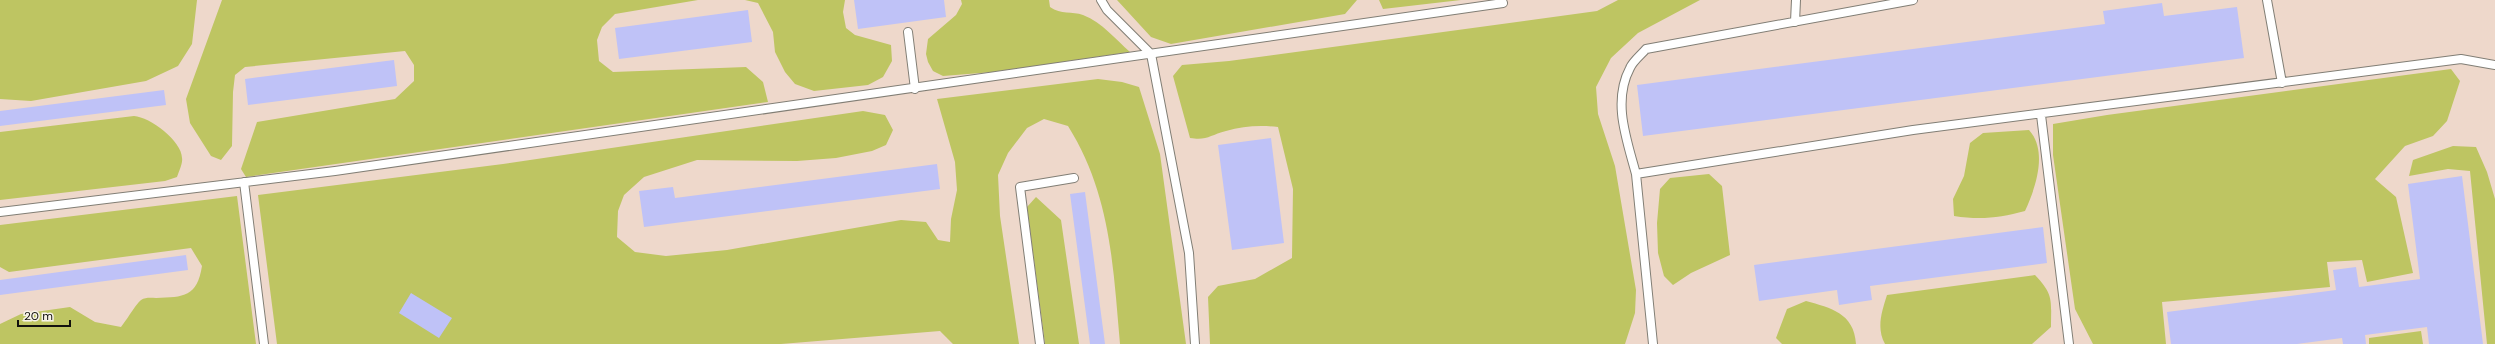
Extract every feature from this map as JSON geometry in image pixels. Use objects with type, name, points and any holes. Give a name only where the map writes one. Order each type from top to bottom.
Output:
[{"type":"lane","points":[[1101,0],[1106,10],[1152,54],[1189,253],[1196,344]]},
{"type":"lane","points":[[1795,22],[1796,0]]},
{"type":"lane","points":[[1653,344],[1636,174],[1621,113],[1625,82],[1630,67],[1646,49],[1913,0]]},
{"type":"lane","points":[[2268,0],[2282,82]]},
{"type":"lane","points":[[0,212],[335,171],[1502,3]]},
{"type":"lane","points":[[908,32],[915,88]]},
{"type":"lane","points":[[1636,174],[1913,130],[2041,115],[2461,59],[2495,65]]},
{"type":"lane","points":[[2041,115],[2069,344]]},
{"type":"lane","points":[[1040,344],[1020,188],[1074,178]]},
{"type":"lane","points":[[244,182],[264,344]]},
{"type":"shaded area","points":[[0,0],[2495,0],[2495,344],[0,344]]},
{"type":"green space","points":[[0,0],[197,0],[192,44],[178,66],[146,81],[31,101],[0,99]]},
{"type":"green space","points":[[222,0],[698,0],[615,14],[602,27],[597,40],[599,61],[613,72],[746,67],[763,82],[768,102],[246,177],[241,169],[257,122],[395,99],[414,81],[414,65],[405,51],[245,67],[235,75],[233,92],[232,146],[221,160],[211,156],[190,123],[186,99]]},
{"type":"green space","points":[[745,0],[845,0],[843,12],[846,28],[855,35],[891,45],[892,61],[883,77],[868,85],[814,91],[795,84],[785,72],[775,52],[773,32],[758,3]]},
{"type":"green space","points":[[961,0],[1049,0],[1050,7],[1058,11],[1083,15],[1097,22],[1130,52],[993,72],[943,76],[933,71],[928,62],[926,54],[928,39],[956,15],[962,4]]},
{"type":"green space","points":[[1117,0],[1357,0],[1345,14],[1171,44],[1151,37]]},
{"type":"green space","points":[[1379,0],[1461,0],[1383,9]]},
{"type":"green space","points":[[1618,0],[1700,0],[1638,33],[1611,58],[1596,87],[1598,114],[1615,166],[1636,290],[1635,313],[1625,344],[1210,344],[1208,297],[1218,286],[1255,279],[1292,258],[1293,189],[1278,127],[1245,127],[1232,129],[1201,139],[1190,138],[1173,76],[1182,65],[1229,61],[1597,11]]},
{"type":"green space","points":[[2451,69],[2460,81],[2447,121],[2433,136],[2405,146],[2375,179],[2396,197],[2413,273],[2367,282],[2362,260],[2327,262],[2330,287],[2162,302],[2166,344],[2093,344],[2075,309],[2053,155],[2053,124],[2107,115]]},
{"type":"green space","points":[[1098,79],[1122,82],[1139,87],[1160,154],[1186,344],[1120,344],[1108,232],[1102,205],[1093,178],[1082,152],[1068,126],[1044,119],[1027,128],[1008,153],[998,175],[1000,216],[1019,344],[953,344],[940,331],[781,344],[277,344],[258,195],[503,164],[863,111],[885,115],[893,130],[886,145],[872,151],[836,158],[797,161],[697,160],[644,177],[624,195],[618,211],[617,237],[635,252],[666,256],[727,250],[901,220],[926,222],[938,240],[950,242],[951,219],[957,190],[955,162],[937,99]]},
{"type":"green space","points":[[134,116],[141,117],[156,125],[177,144],[181,151],[182,160],[177,177],[165,181],[0,200],[0,132]]},
{"type":"green space","points":[[2029,130],[2035,139],[2039,159],[2036,180],[2025,211],[1990,218],[1954,216],[1953,199],[1964,176],[1970,143],[1983,133]]},
{"type":"green space","points":[[2453,146],[2476,147],[2487,172],[2495,199],[2495,344],[2487,344],[2470,171],[2448,169],[2409,176],[2413,160]]},
{"type":"green space","points":[[1709,174],[1722,186],[1730,255],[1691,273],[1673,285],[1664,276],[1658,253],[1657,223],[1660,189],[1670,178]]},
{"type":"green space","points":[[237,196],[256,344],[0,344],[0,324],[21,314],[70,307],[95,322],[121,327],[141,300],[147,298],[182,296],[188,293],[197,284],[202,266],[191,248],[9,272],[0,267],[0,225]]},
{"type":"green space","points":[[1036,197],[1061,220],[1079,344],[1045,344],[1027,207]]},
{"type":"green space","points":[[2035,275],[2046,288],[2050,298],[2051,327],[2032,344],[1885,344],[1882,338],[1880,326],[1883,307],[1887,295]]},
{"type":"green space","points":[[1806,301],[1824,306],[1840,314],[1846,319],[1851,325],[1856,344],[1782,344],[1776,338],[1787,309]]},
{"type":"green space","points":[[2421,331],[2423,344],[2369,344],[2369,338]]},
{"type":"building","points":[[854,0],[944,0],[946,17],[858,29]]},
{"type":"building","points":[[2162,3],[2164,16],[2237,7],[2244,58],[1643,136],[1637,85],[2105,24],[2103,11]]},
{"type":"building","points":[[748,10],[752,42],[619,59],[615,28]]},
{"type":"building","points":[[394,60],[397,86],[248,105],[245,79]]},
{"type":"building","points":[[164,90],[166,105],[0,126],[0,111]]},
{"type":"building","points":[[1271,138],[1284,243],[1232,250],[1218,145]]},
{"type":"building","points":[[937,164],[940,189],[644,227],[639,191],[673,187],[675,198]]},
{"type":"building","points":[[2462,176],[2483,344],[2429,344],[2427,327],[2365,335],[2366,344],[2343,344],[2342,338],[2297,344],[2171,344],[2167,312],[2336,290],[2333,270],[2356,267],[2359,287],[2420,279],[2408,184]]},
{"type":"building","points":[[1085,192],[1105,344],[1090,344],[1070,194]]},
{"type":"building","points":[[2043,227],[2047,263],[1870,286],[1872,300],[1839,305],[1837,290],[1759,301],[1754,265]]},
{"type":"building","points":[[186,255],[188,270],[0,295],[0,280]]},
{"type":"building","points":[[411,293],[452,318],[439,338],[399,313]]}]
